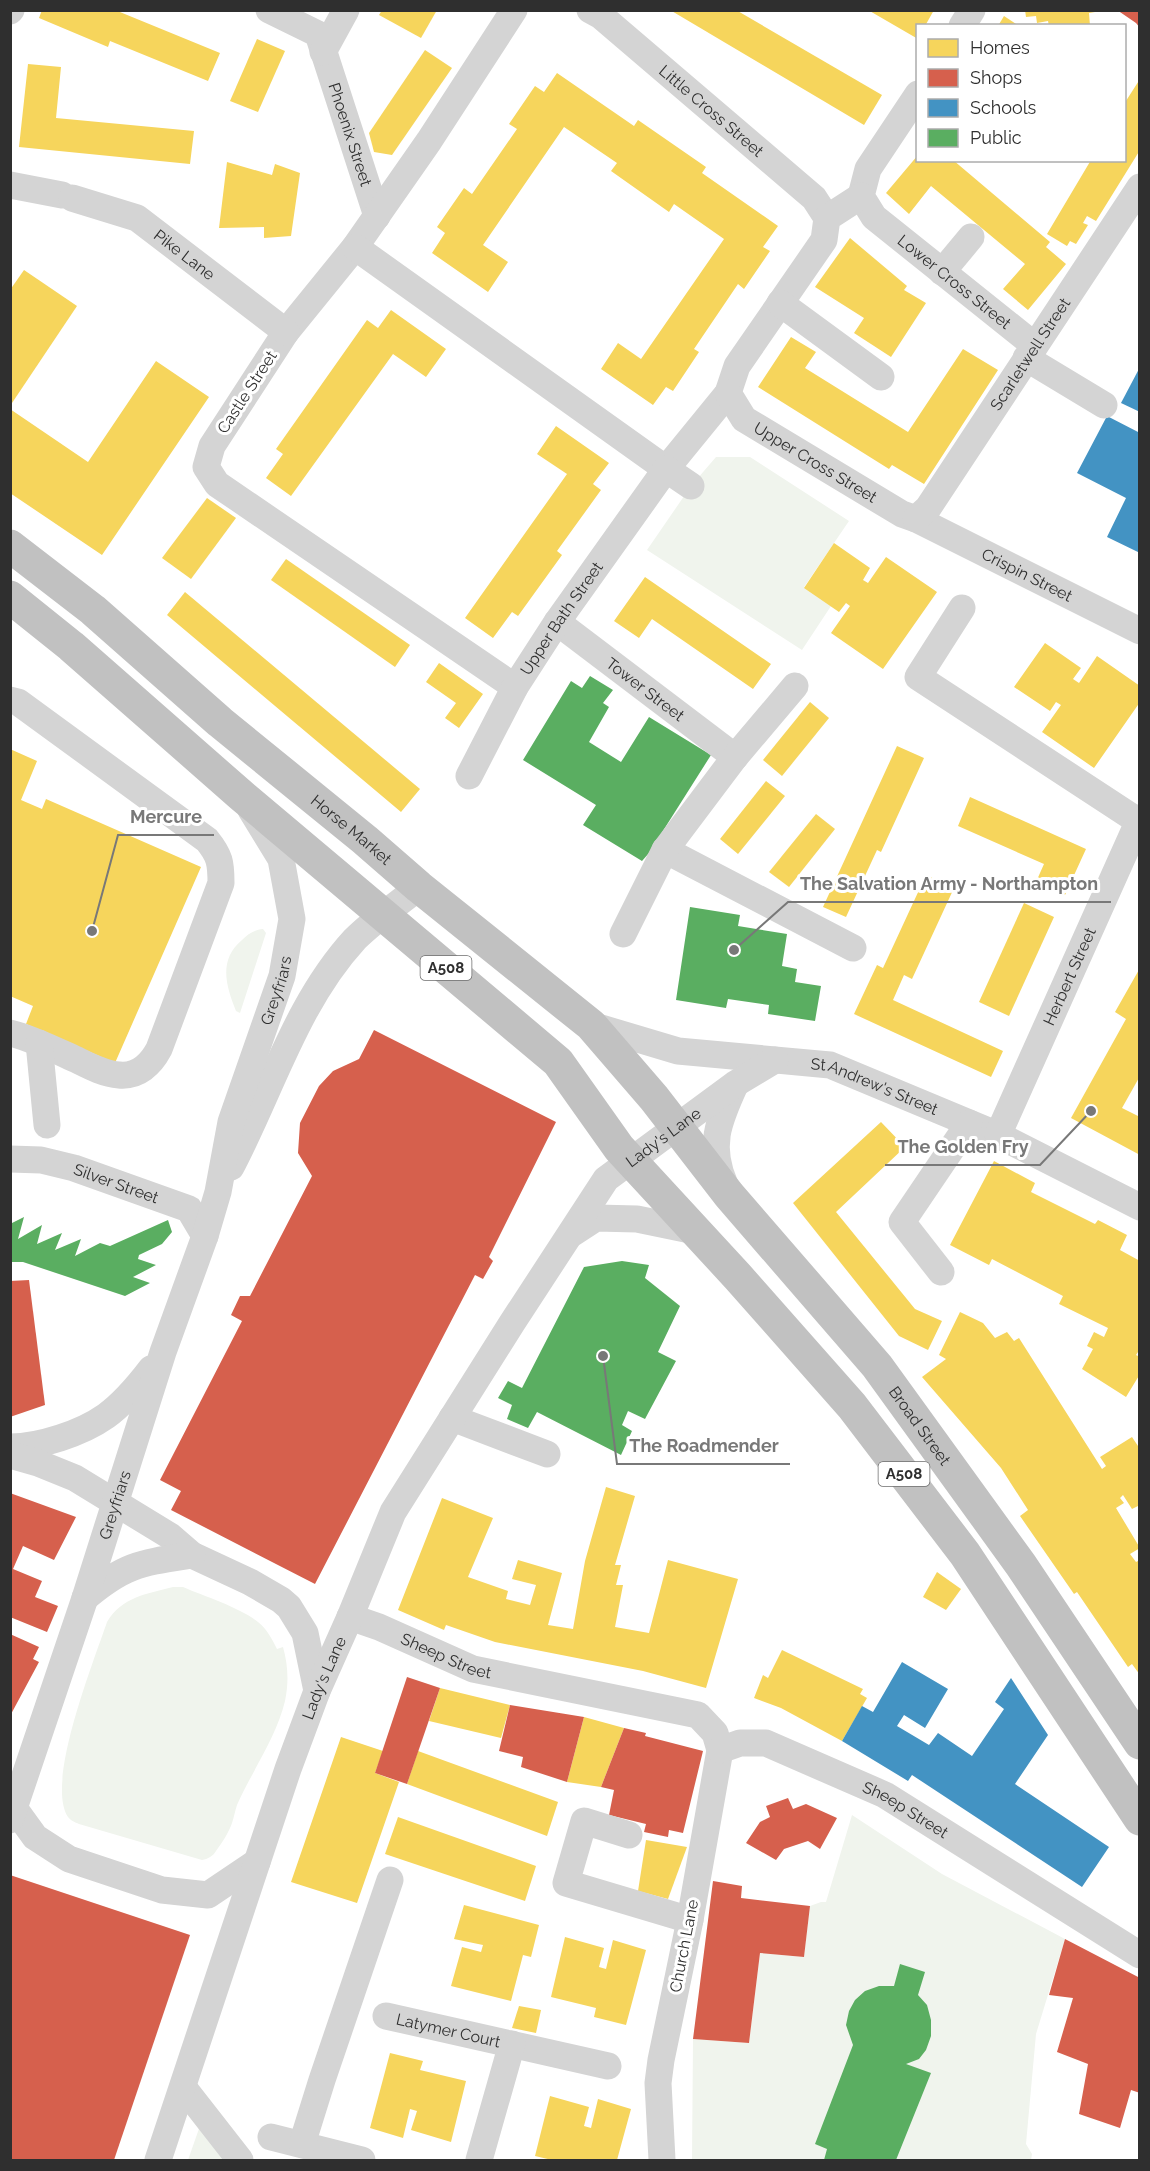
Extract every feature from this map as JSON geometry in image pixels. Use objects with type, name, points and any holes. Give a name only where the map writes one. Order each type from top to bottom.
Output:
[{"type":"highway","name":"Horse Market","points":[[10,546],[93,610],[220,722],[419,887],[591,1025],[676,1127]]},
{"type":"highway","name":"A508","points":[[10,597],[71,646],[242,796],[558,1062],[619,1148],[852,1406],[965,1554],[1140,1819]]},
{"type":"highway","name":"Broad Street","points":[[676,1127],[729,1195],[877,1366],[1021,1565],[1140,1743]]},
{"type":"street","name":"Phoenix Street","points":[[269,10],[318,34],[377,216]]},
{"type":"street","points":[[323,52],[346,10]]},
{"type":"street","name":"Castle Street","points":[[514,10],[377,216],[355,247],[286,332],[212,446],[206,467],[217,484],[515,687]]},
{"type":"street","name":"Little Cross Street","points":[[590,10],[601,16],[814,198],[827,218]]},
{"type":"street","points":[[963,24],[972,10]]},
{"type":"street","points":[[827,218],[868,207],[868,169],[916,97]]},
{"type":"street","name":"Pike Lane","points":[[10,185],[67,197],[137,218],[286,332]]},
{"type":"street","name":"Scarletwell Street","points":[[916,519],[928,508],[1140,187]]},
{"type":"street","name":"Lower Cross Street","points":[[868,207],[1030,352],[1104,405]]},
{"type":"street","name":"Upper Bath Street","points":[[469,777],[515,687],[557,622],[666,469],[728,393],[736,366],[824,240],[827,218]]},
{"type":"street","points":[[942,272],[971,237]]},
{"type":"street","points":[[355,247],[691,486]]},
{"type":"street","points":[[780,303],[881,377]]},
{"type":"street","name":"Upper Cross Street","points":[[728,393],[744,419],[902,514],[916,519]]},
{"type":"street","name":"Crispin Street","points":[[916,519],[1140,631]]},
{"type":"street","points":[[962,608],[918,677],[1139,820]]},
{"type":"street","name":"Tower Street","points":[[557,622],[735,757]]},
{"type":"street","points":[[623,934],[665,850],[735,757],[795,686]]},
{"type":"street","points":[[10,700],[18,702],[207,840],[218,853],[221,867],[221,882],[159,1049],[151,1064],[138,1072],[120,1076],[10,1033]]},
{"type":"street","name":"Greyfriars","points":[[12,1814],[85,1598],[163,1352],[205,1236],[218,1192],[231,1122],[282,976],[292,919],[281,860],[242,796]]},
{"type":"street","name":"Herbert Street","points":[[998,1135],[1139,820]]},
{"type":"street","points":[[665,850],[853,948]]},
{"type":"street","name":"Greyfriars","points":[[218,1192],[253,1125],[278,1066],[311,999],[332,967],[357,938],[419,887]]},
{"type":"street","name":"St Andrew's Street","points":[[591,1025],[678,1051],[830,1065],[998,1135],[1140,1207]]},
{"type":"street","points":[[39,1043],[47,1125]]},
{"type":"street","name":"Lady's Lane","points":[[158,2160],[257,1862],[317,1691],[393,1512],[606,1179],[735,1084],[775,1060]]},
{"type":"street","points":[[729,1195],[716,1165],[717,1131],[735,1084]]},
{"type":"street","points":[[941,1272],[902,1222],[969,1123]]},
{"type":"street","name":"Silver Street","points":[[10,1159],[41,1160],[74,1168],[189,1209],[205,1236]]},
{"type":"street","name":"Lady's Lane","points":[[571,1234],[596,1218],[637,1219],[695,1231]]},
{"type":"street","points":[[10,1447],[24,1447],[46,1442],[67,1435],[106,1416],[130,1395],[163,1352]]},
{"type":"street","points":[[452,1418],[547,1454]]},
{"type":"street","points":[[10,1455],[75,1478],[170,1536],[192,1555],[268,1591],[289,1607],[305,1633],[317,1691]]},
{"type":"street","points":[[85,1598],[107,1579],[127,1568],[142,1563],[192,1555]]},
{"type":"street","name":"Sheep Street","points":[[350,1617],[380,1627],[473,1669],[698,1715],[718,1741],[766,1743],[885,1795],[1140,1955]]},
{"type":"street","name":"Church Lane","points":[[662,2160],[658,2083],[690,1920],[718,1741]]},
{"type":"street","points":[[12,1814],[35,1837],[69,1859],[162,1890],[208,1895],[257,1862]]},
{"type":"street","points":[[629,1835],[584,1821],[566,1883],[690,1920]]},
{"type":"street","points":[[302,2144],[390,1880]]},
{"type":"street","name":"Latymer Court","points":[[386,2016],[608,2066]]},
{"type":"street","name":"Latymer Court","points":[[479,2160],[512,2044]]},
{"type":"street","points":[[183,2087],[240,2160]]},
{"type":"street","points":[[271,2137],[356,2160]]},
{"type":"shaded area","points":[[716,457],[750,457],[849,521],[804,587],[831,606],[802,650],[647,550],[691,486]]},
{"type":"shaded area","points":[[263,929],[266,933],[240,1013],[236,1011],[229,992],[227,965],[234,948],[242,940],[251,933]]},
{"type":"shaded area","points":[[173,1587],[183,1587],[222,1603],[258,1622],[267,1631],[277,1649],[283,1647],[287,1667],[285,1701],[276,1728],[243,1792],[221,1845],[208,1858],[202,1860],[79,1824],[68,1817],[63,1800],[63,1778],[74,1721],[107,1622],[127,1602]]},
{"type":"shaded area","points":[[852,1815],[942,1874],[1065,1939],[1036,2034],[1026,2144],[1032,2154],[1031,2160],[692,2160],[693,2039],[749,2043],[760,1953],[804,1957],[810,1906],[826,1902]]},
{"type":"shaded area","points":[[201,2123],[230,2160],[188,2160]]},
{"type":"building: Homes","points":[[42,10],[115,10],[220,53],[208,81],[110,41],[108,47],[39,18]]},
{"type":"building: Homes","points":[[382,10],[437,10],[421,38],[379,15]]},
{"type":"building: Homes","points":[[670,10],[736,10],[882,95],[864,125]]},
{"type":"building: Homes","points":[[868,10],[934,10],[926,24],[916,24],[916,38]]},
{"type":"building: Homes","points":[[1025,10],[1094,10],[1095,12],[1089,13],[1090,24],[1049,24],[1048,21],[1037,23],[1036,16],[1026,17]]},
{"type":"building: Homes","points":[[1004,16],[1016,24],[999,24]]},
{"type":"building: Homes","points":[[257,39],[285,51],[258,112],[230,101]]},
{"type":"building: Homes","points":[[425,50],[452,68],[392,155],[374,152],[369,133]]},
{"type":"building: Homes","points":[[28,64],[61,67],[56,118],[194,131],[190,164],[19,147]]},
{"type":"building: Homes","points":[[557,73],[634,126],[638,120],[706,167],[702,173],[778,226],[763,247],[770,251],[744,289],[738,284],[694,349],[699,352],[673,391],[666,387],[653,405],[601,369],[618,343],[641,359],[724,239],[674,204],[669,212],[611,171],[617,163],[564,127],[483,245],[508,262],[488,292],[432,253],[445,233],[437,227],[464,188],[472,194],[517,129],[509,124],[535,86],[544,92]]},
{"type":"building: Homes","points":[[1140,79],[1140,150],[1096,221],[1087,216],[1083,223],[1088,225],[1076,244],[1070,241],[1067,246],[1047,234],[1090,162],[1126,162],[1126,101]]},
{"type":"building: Homes","points":[[916,157],[916,162],[955,162],[1050,242],[1046,247],[1066,264],[1028,310],[1003,289],[1025,264],[931,186],[909,214],[886,193]]},
{"type":"building: Homes","points":[[227,162],[272,175],[275,164],[300,173],[291,236],[264,238],[264,227],[219,228]]},
{"type":"building: Homes","points":[[850,238],[907,286],[904,290],[926,303],[891,357],[854,333],[864,318],[815,287]]},
{"type":"building: Homes","points":[[24,270],[77,306],[10,406],[10,290]]},
{"type":"building: Homes","points":[[391,310],[446,349],[426,377],[393,354],[291,496],[266,478],[283,454],[276,449],[367,320],[378,328]]},
{"type":"building: Homes","points":[[791,337],[816,352],[805,368],[908,432],[963,349],[998,370],[924,484],[892,465],[889,469],[758,387]]},
{"type":"building: Homes","points":[[156,361],[209,397],[102,555],[10,493],[10,409],[88,462]]},
{"type":"building: Homes","points":[[556,426],[609,463],[593,484],[601,490],[557,551],[562,555],[518,616],[512,612],[493,638],[465,618],[567,474],[537,454]]},
{"type":"building: Homes","points":[[207,498],[236,518],[191,579],[162,558]]},
{"type":"building: Homes","points":[[834,543],[870,568],[863,580],[868,583],[886,557],[937,592],[883,669],[831,633],[850,606],[846,603],[839,612],[804,588]]},
{"type":"building: Homes","points":[[286,559],[410,645],[395,667],[271,580]]},
{"type":"building: Homes","points":[[645,577],[771,664],[753,689],[652,619],[639,638],[614,621]]},
{"type":"building: Homes","points":[[185,592],[420,789],[401,812],[167,615]]},
{"type":"building: Homes","points":[[1045,643],[1081,668],[1073,679],[1079,683],[1097,656],[1140,686],[1140,702],[1094,768],[1042,732],[1061,705],[1056,702],[1050,711],[1014,687]]},
{"type":"building: Homes","points":[[439,663],[483,694],[459,728],[445,718],[456,703],[426,682]]},
{"type":"building: Homes","points":[[810,702],[829,718],[782,776],[763,760]]},
{"type":"building: Homes","points":[[897,746],[924,758],[881,852],[877,850],[846,917],[823,907]]},
{"type":"building: Homes","points":[[10,749],[37,761],[21,800],[42,809],[46,799],[201,867],[115,1063],[26,1024],[33,1006],[10,996]]},
{"type":"building: Homes","points":[[766,781],[785,796],[738,854],[720,839]]},
{"type":"building: Homes","points":[[970,797],[1086,849],[1065,895],[1036,882],[1044,864],[958,826]]},
{"type":"building: Homes","points":[[816,814],[835,829],[789,887],[769,872]]},
{"type":"building: Homes","points":[[926,875],[954,888],[912,979],[904,975],[893,1000],[1003,1051],[991,1077],[854,1014],[877,965],[883,968]]},
{"type":"building: Homes","points":[[1024,903],[1054,917],[1009,1016],[979,1002]]},
{"type":"building: Homes","points":[[1140,968],[1140,1076],[1122,1108],[1140,1117],[1140,1155],[1071,1118],[1126,1019],[1115,1012]]},
{"type":"building: Homes","points":[[881,1122],[905,1147],[836,1212],[915,1309],[942,1321],[928,1350],[899,1336],[793,1203]]},
{"type":"building: Homes","points":[[994,1161],[1035,1183],[1031,1192],[1095,1224],[1098,1220],[1127,1235],[1120,1250],[1140,1261],[1140,1349],[1136,1355],[1140,1357],[1140,1374],[1126,1397],[1082,1369],[1093,1349],[1087,1346],[1094,1332],[1104,1337],[1108,1328],[1059,1304],[1063,1296],[992,1259],[989,1265],[950,1245]]},
{"type":"building: Homes","points":[[960,1312],[983,1323],[995,1338],[1007,1332],[1014,1341],[1019,1338],[1102,1469],[1106,1466],[1100,1457],[1132,1437],[1140,1449],[1140,1505],[1132,1509],[1123,1495],[1120,1498],[1124,1503],[1116,1508],[1140,1548],[1130,1554],[1136,1562],[1140,1560],[1140,1675],[1132,1664],[1128,1667],[1077,1592],[1074,1594],[1020,1516],[1028,1510],[1001,1468],[922,1377],[946,1359],[939,1355]]},
{"type":"building: Homes","points":[[606,1487],[635,1496],[615,1565],[621,1565],[616,1585],[623,1585],[615,1627],[649,1633],[668,1560],[738,1579],[706,1688],[643,1671],[495,1642],[446,1625],[444,1630],[398,1610],[442,1498],[493,1518],[468,1577],[508,1591],[506,1599],[530,1605],[536,1585],[512,1579],[518,1560],[562,1573],[548,1625],[573,1629],[585,1561]]},
{"type":"building: Homes","points":[[937,1572],[961,1589],[946,1610],[923,1597]]},
{"type":"building: Homes","points":[[782,1650],[863,1689],[860,1694],[867,1698],[842,1741],[781,1708],[754,1698],[763,1675],[768,1678]]},
{"type":"building: Homes","points":[[440,1688],[510,1705],[501,1738],[429,1721]]},
{"type":"building: Homes","points":[[584,1717],[624,1728],[601,1787],[567,1782]]},
{"type":"building: Homes","points":[[341,1737],[383,1751],[375,1773],[399,1782],[357,1903],[291,1882]]},
{"type":"building: Homes","points":[[418,1751],[558,1802],[547,1836],[407,1784]]},
{"type":"building: Homes","points":[[398,1817],[536,1866],[525,1901],[385,1854]]},
{"type":"building: Homes","points":[[646,1840],[687,1847],[668,1899],[638,1891]]},
{"type":"building: Homes","points":[[464,1905],[539,1925],[531,1957],[523,1955],[511,2001],[451,1986],[462,1947],[481,1952],[483,1945],[454,1939]]},
{"type":"building: Homes","points":[[565,1937],[604,1948],[599,1967],[606,1969],[613,1940],[646,1950],[626,2025],[594,2017],[596,2008],[551,1997]]},
{"type":"building: Homes","points":[[519,2006],[541,2010],[536,2033],[512,2028]]},
{"type":"building: Homes","points":[[390,2053],[423,2061],[420,2070],[466,2081],[451,2142],[411,2130],[417,2111],[410,2109],[403,2138],[370,2128]]},
{"type":"building: Homes","points":[[550,2096],[589,2107],[584,2126],[591,2128],[598,2099],[631,2109],[617,2160],[552,2160],[535,2156]]},
{"type":"building: Shops","points":[[1117,10],[1140,10],[1140,28],[1136,23]]},
{"type":"building: Shops","points":[[374,1030],[556,1122],[489,1257],[493,1261],[483,1279],[475,1275],[315,1584],[171,1510],[181,1491],[160,1480],[242,1321],[231,1315],[240,1296],[250,1296],[312,1176],[298,1153],[300,1123],[319,1086],[333,1071],[359,1059]]},
{"type":"building: Shops","points":[[29,1280],[45,1405],[10,1417],[10,1281]]},
{"type":"building: Shops","points":[[10,1493],[76,1517],[54,1560],[23,1546],[13,1569],[42,1581],[35,1597],[58,1606],[47,1632],[10,1617]]},
{"type":"building: Shops","points":[[10,1634],[39,1647],[33,1659],[39,1662],[10,1716]]},
{"type":"building: Shops","points":[[407,1677],[440,1688],[407,1784],[375,1773]]},
{"type":"building: Shops","points":[[510,1705],[584,1717],[567,1782],[521,1767],[523,1757],[499,1751]]},
{"type":"building: Shops","points":[[624,1728],[646,1733],[645,1736],[703,1751],[683,1833],[669,1830],[668,1837],[644,1832],[646,1824],[609,1815],[614,1790],[601,1787]]},
{"type":"building: Shops","points":[[788,1798],[793,1809],[806,1804],[837,1818],[820,1849],[808,1841],[784,1849],[776,1860],[746,1843],[760,1822],[770,1817],[766,1806]]},
{"type":"building: Shops","points":[[10,1875],[190,1935],[114,2160],[10,2160]]},
{"type":"building: Shops","points":[[713,1881],[742,1886],[741,1898],[810,1906],[804,1957],[760,1953],[749,2043],[693,2039]]},
{"type":"building: Shops","points":[[1065,1939],[1140,1978],[1140,2093],[1131,2090],[1120,2128],[1079,2114],[1088,2064],[1057,2052],[1073,1998],[1049,1995]]},
{"type":"building: Schools","points":[[1140,367],[1140,412],[1121,403]]},
{"type":"building: Schools","points":[[1107,416],[1140,433],[1140,553],[1107,537],[1126,498],[1077,473]]},
{"type":"building: Schools","points":[[902,1662],[948,1689],[925,1728],[904,1715],[897,1726],[929,1745],[938,1733],[972,1756],[1004,1709],[995,1702],[1011,1678],[1048,1735],[1015,1784],[1109,1847],[1082,1887],[912,1775],[908,1781],[842,1741],[862,1706],[873,1712]]},
{"type":"building: Public","points":[[590,676],[613,690],[603,703],[609,707],[589,742],[621,762],[649,717],[711,755],[642,861],[583,825],[596,805],[523,760],[571,681],[582,688]]},
{"type":"building: Public","points":[[690,907],[740,915],[738,926],[787,934],[782,966],[797,969],[795,982],[821,986],[815,1021],[768,1014],[769,1005],[728,999],[726,1008],[676,1000]]},
{"type":"building: Public","points":[[24,1217],[18,1239],[42,1225],[37,1244],[62,1233],[55,1250],[81,1239],[75,1256],[100,1243],[110,1246],[168,1220],[172,1232],[162,1244],[139,1255],[138,1259],[156,1265],[133,1277],[150,1283],[125,1296],[23,1262],[10,1262],[10,1224]]},
{"type":"building: Public","points":[[622,1261],[649,1265],[645,1278],[680,1306],[658,1352],[676,1361],[645,1419],[628,1411],[622,1425],[632,1431],[621,1455],[537,1412],[528,1428],[507,1419],[512,1405],[498,1398],[508,1381],[522,1388],[584,1267]]},
{"type":"building: Public","points":[[900,1964],[925,1972],[918,1995],[927,2005],[931,2020],[931,2036],[926,2050],[919,2059],[906,2064],[931,2073],[896,2160],[824,2160],[827,2149],[815,2144],[853,2045],[846,2025],[849,2011],[855,2000],[865,1991],[879,1986],[894,1986]]},
{"type":"place","name":"Mercure","points":[[92,931]]},
{"type":"place","name":"The Salvation Army - Northampton","points":[[734,950]]},
{"type":"place","name":"The Golden Fry","points":[[1091,1111]]},
{"type":"place","name":"The Roadmender","points":[[603,1356]]}]
